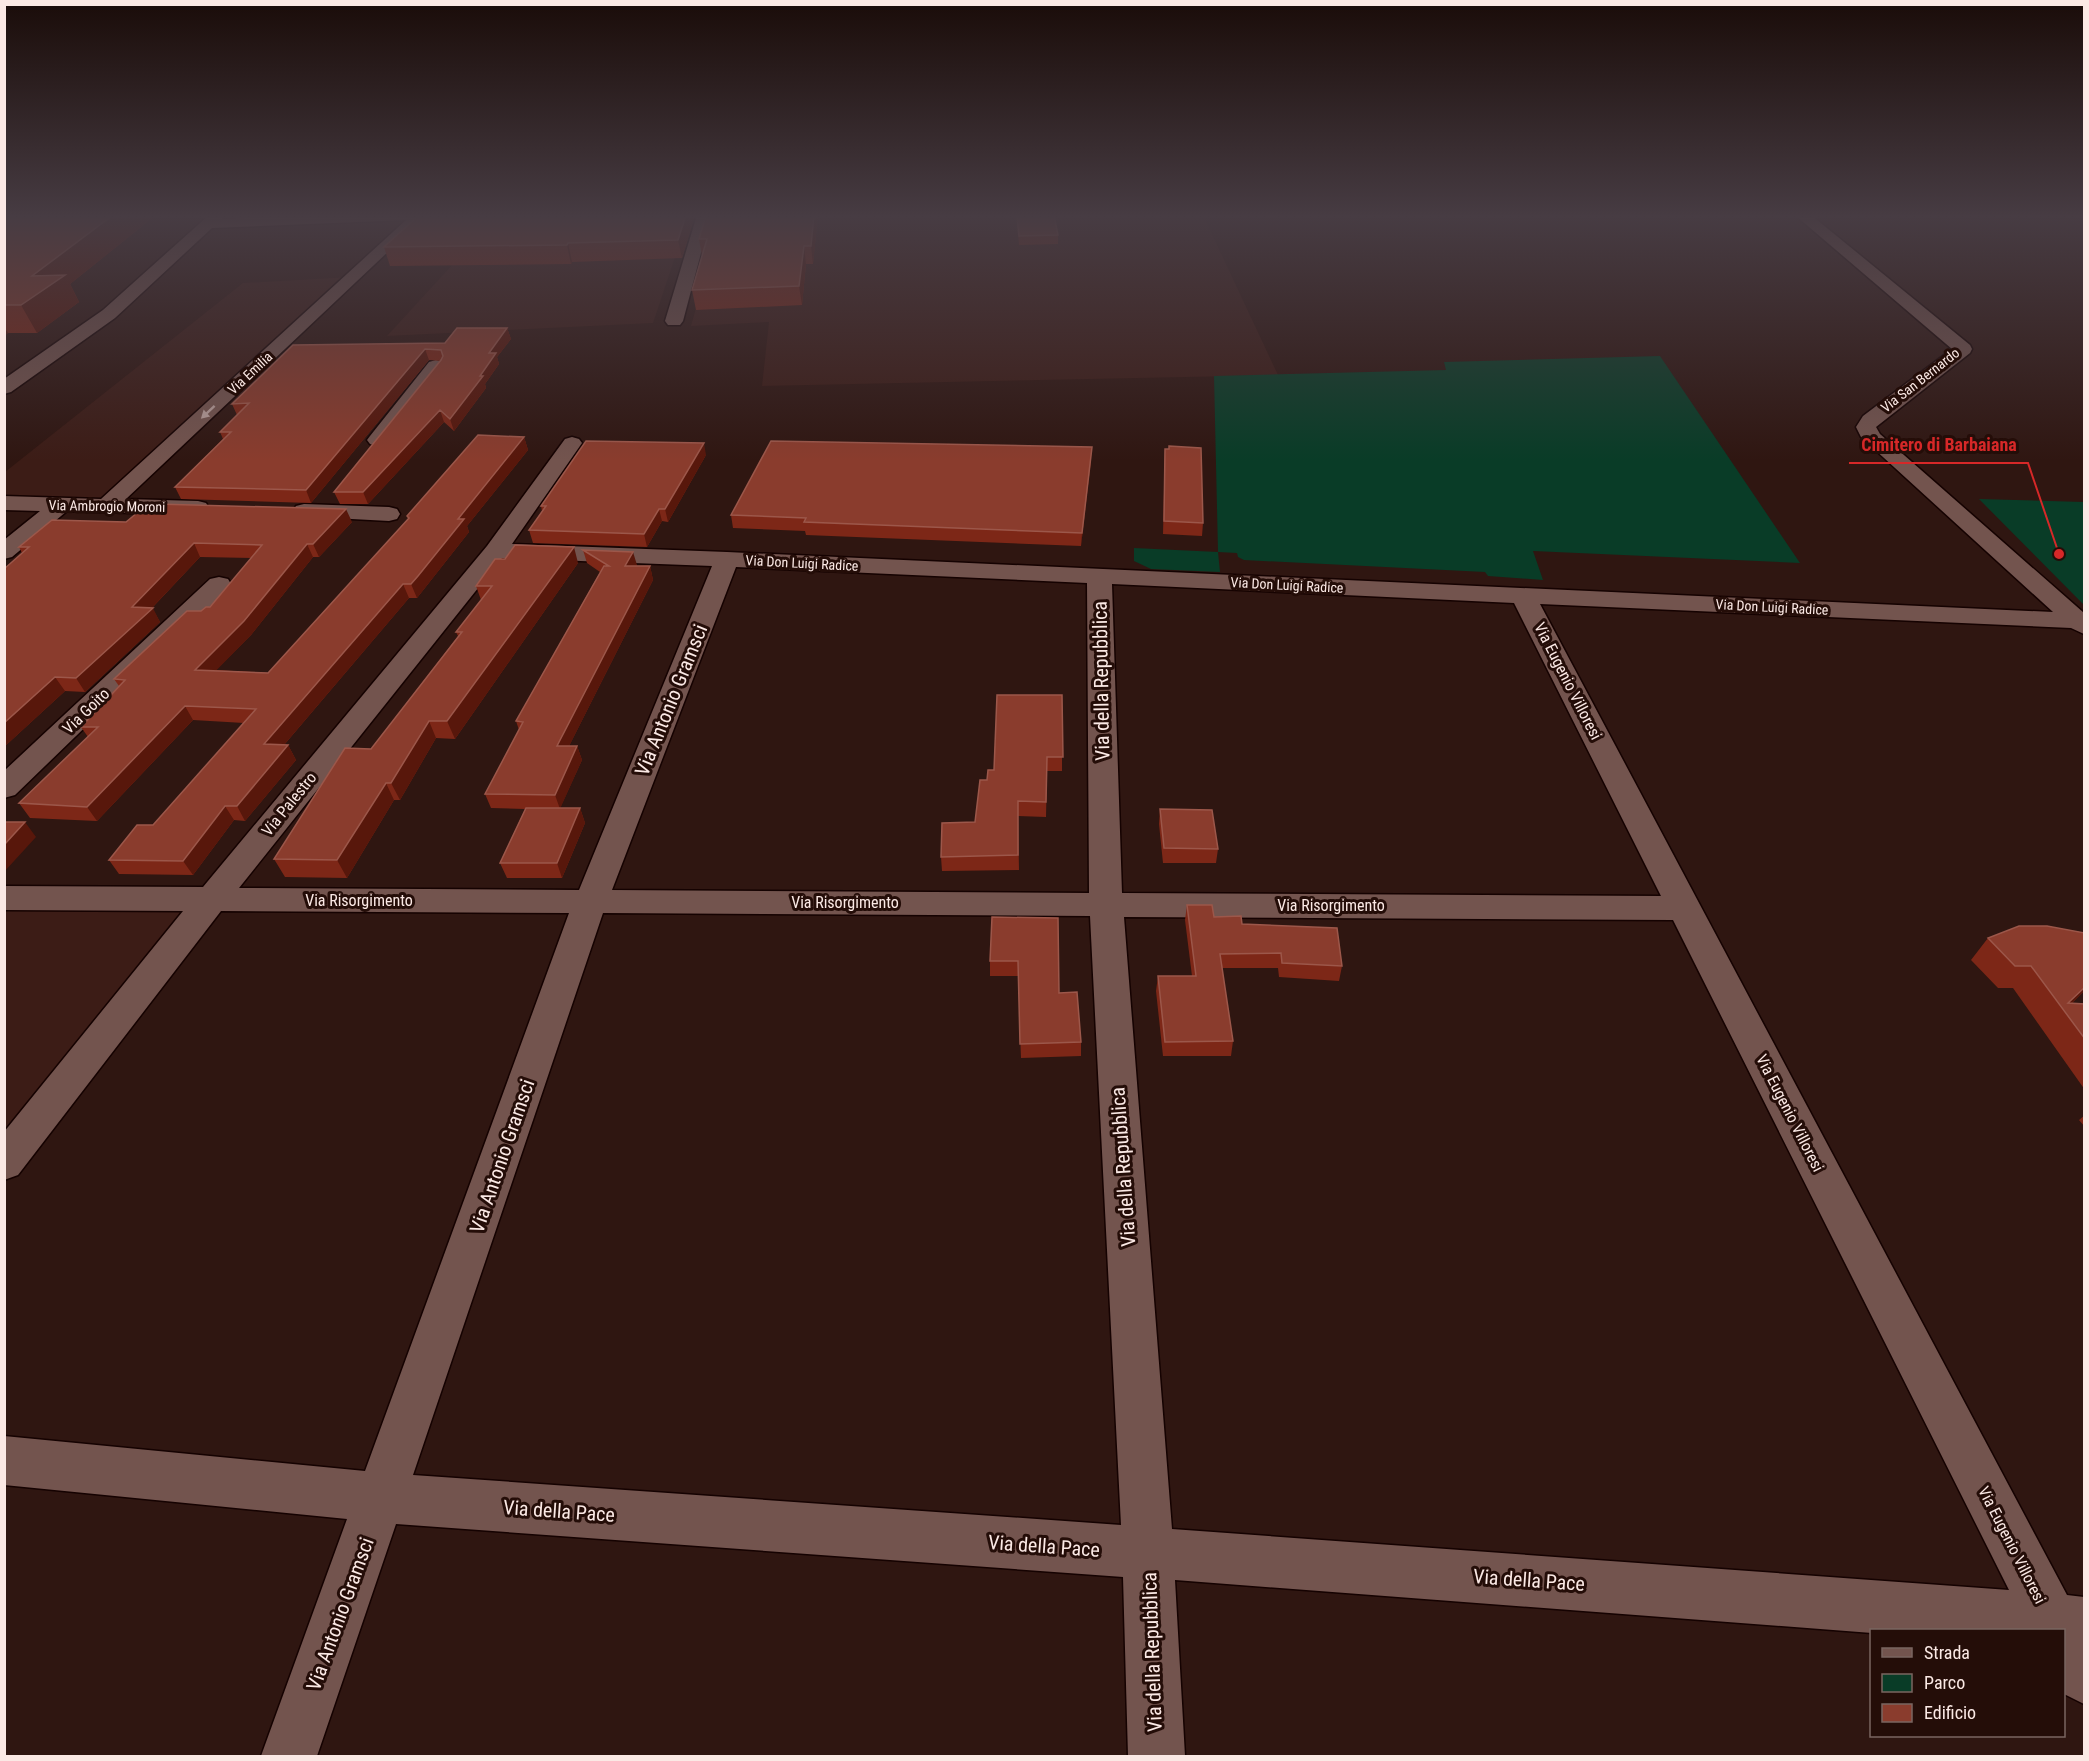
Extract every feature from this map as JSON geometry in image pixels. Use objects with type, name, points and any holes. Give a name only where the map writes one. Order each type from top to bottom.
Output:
[{"type":"street","points":[[4,388],[109,314],[127,297]]},
{"type":"street","name":"Via Emilia","points":[[106,506],[331,297]]},
{"type":"street","points":[[674,321],[681,297]]},
{"type":"street","name":"Via San Bernardo","points":[[1901,297],[1963,349],[1870,420],[1866,427],[1871,437],[2082,624]]},
{"type":"street","points":[[363,457],[436,366]]},
{"type":"street","name":"Via Palestro","points":[[4,1163],[210,901],[495,551],[572,443]]},
{"type":"street","points":[[319,511],[333,493]]},
{"type":"street","name":"Via Ambrogio Moroni","points":[[4,504],[224,509]]},
{"type":"street","points":[[4,552],[61,505]]},
{"type":"street","points":[[283,510],[389,514]]},
{"type":"street","name":"Via Don Luigi Radice","points":[[495,551],[1099,576],[2082,624]]},
{"type":"street","name":"Via Antonio Gramsci","points":[[289,1756],[382,1498],[591,900],[727,559]]},
{"type":"street","name":"Via della Repubblica","points":[[1099,576],[1106,903],[1148,1554],[1156,1756]]},
{"type":"street","name":"Via Goito","points":[[4,788],[219,584]]},
{"type":"street","name":"Via Eugenio Villoresi","points":[[1523,596],[2064,1629]]},
{"type":"street","name":"Via Risorgimento","points":[[4,898],[1685,908]]},
{"type":"street","name":"Via della Pace","points":[[4,1460],[382,1498],[1574,1583],[2064,1629]]},
{"type":"street","name":"Via Eugenio Villoresi","points":[[2065,1631],[2085,1677]]},
{"type":"shaded area","points":[[225,297],[329,297],[106,505],[5,502],[5,472]]},
{"type":"shaded area","points":[[423,297],[662,297],[653,323],[387,336]]},
{"type":"shaded area","points":[[699,297],[1242,297],[1278,375],[762,386],[769,322],[691,326]]},
{"type":"shaded area","points":[[5,906],[195,908],[5,1148]]},
{"type":"green space","points":[[1660,356],[1800,563],[1533,551],[1543,580],[1488,576],[1485,572],[1244,560],[1238,557],[1237,553],[1218,552],[1214,376],[1446,370],[1444,362]]},
{"type":"green space","points":[[1979,499],[2084,502],[2084,605]]},
{"type":"green space","points":[[1134,548],[1218,552],[1220,572],[1151,569],[1134,561]]},
{"type":"building","points":[[4,297],[32,297],[21,305],[4,305]]},
{"type":"building","points":[[457,328],[507,328],[489,353],[496,353],[480,376],[483,376],[450,419],[440,410],[363,492],[334,492],[441,360],[443,356],[441,350],[425,349],[306,490],[175,487],[231,432],[220,432],[249,403],[232,404],[293,345],[445,343]]},
{"type":"building","points":[[478,435],[524,437],[458,519],[464,519],[418,576],[411,584],[403,584],[264,744],[288,745],[237,806],[225,806],[183,861],[109,860],[137,825],[153,825],[256,709],[185,706],[87,807],[19,803],[98,727],[81,727],[125,680],[114,679],[187,611],[201,611],[210,607],[262,545],[194,543],[132,607],[153,608],[76,678],[55,677],[4,723],[4,569],[29,547],[19,547],[52,520],[126,522],[143,508],[152,508],[156,504],[346,509],[313,544],[307,544],[244,621],[195,670],[268,673],[409,518],[407,516]]},
{"type":"building","points":[[586,441],[704,443],[665,509],[659,509],[644,534],[529,530],[546,506],[541,506]]},
{"type":"building","points":[[771,441],[1092,447],[1082,533],[804,522],[806,518],[731,515]]},
{"type":"building","points":[[1169,446],[1201,448],[1203,523],[1164,521],[1165,449],[1169,449]]},
{"type":"building","points":[[515,545],[574,547],[447,721],[429,721],[391,783],[386,783],[337,860],[274,859],[345,748],[371,749],[462,632],[456,632],[492,586],[476,586],[495,559],[505,559]]},
{"type":"building","points":[[583,550],[633,552],[625,566],[650,566],[557,746],[577,746],[555,795],[485,794],[523,722],[516,721],[604,566],[609,566]]},
{"type":"building","points":[[997,695],[1062,695],[1063,757],[1047,757],[1046,802],[1018,801],[1018,855],[941,857],[942,823],[975,822],[980,780],[987,780],[988,770],[994,770]]},
{"type":"building","points":[[526,808],[580,808],[557,863],[500,863]]},
{"type":"building","points":[[1160,809],[1212,810],[1218,849],[1164,848]]},
{"type":"building","points":[[4,822],[25,822],[4,845]]},
{"type":"building","points":[[1187,905],[1212,905],[1214,917],[1241,916],[1242,924],[1337,928],[1342,966],[1282,963],[1281,953],[1220,954],[1233,1041],[1165,1042],[1158,976],[1196,976]]},
{"type":"building","points":[[992,917],[1058,918],[1059,993],[1077,992],[1081,1042],[1020,1044],[1018,961],[990,961]]},
{"type":"building","points":[[2019,926],[2047,926],[2085,933],[2085,987],[2068,1003],[2085,1004],[2085,1039],[2031,966],[2015,966],[1988,938]]},
{"type":"place","name":"Cimitero di Barbaiana","points":[[2059,554]]}]
